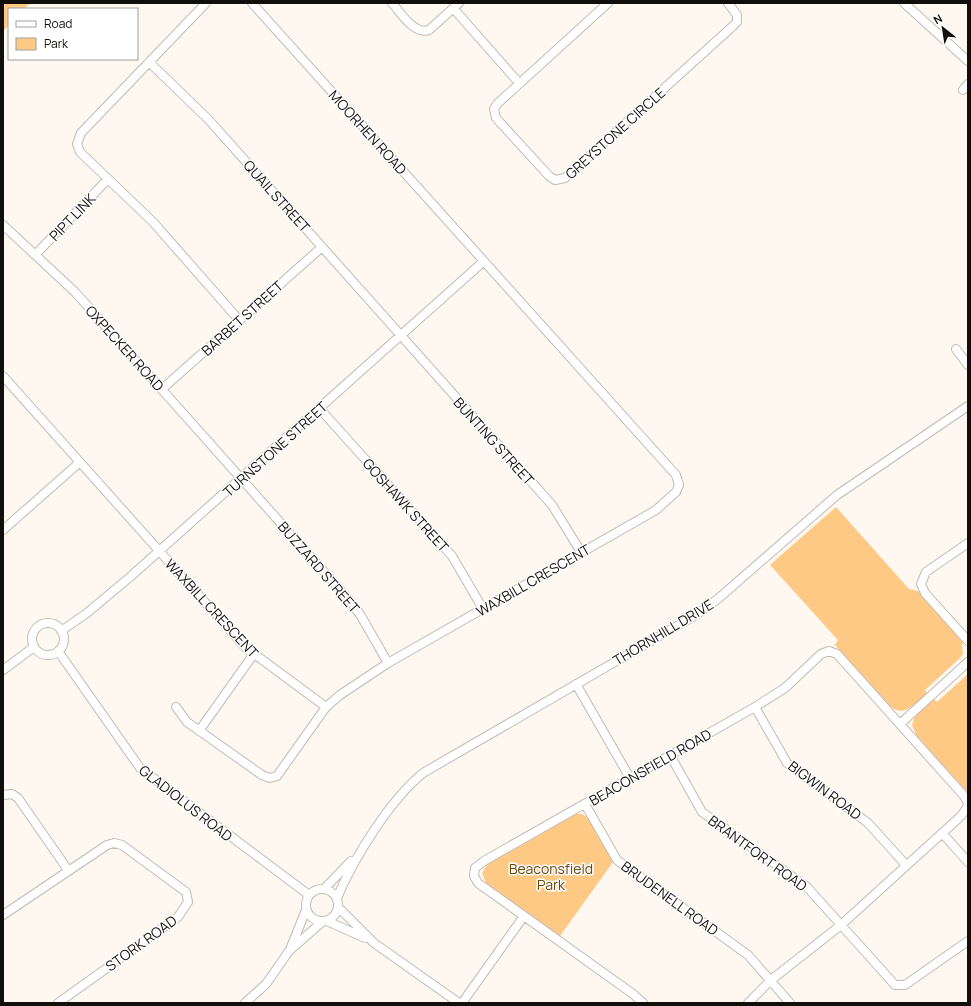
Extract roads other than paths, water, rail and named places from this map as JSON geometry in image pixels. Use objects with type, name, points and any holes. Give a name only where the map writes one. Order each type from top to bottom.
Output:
[{"type":"street","points":[[206,3],[81,133],[77,140],[80,152],[153,222],[239,320]]},
{"type":"street","name":"MOORHEN ROAD","points":[[252,3],[484,261]]},
{"type":"street","points":[[392,3],[415,28],[422,31],[429,30],[456,6],[519,83]]},
{"type":"street","name":"GREYSTONE CIRCLE","points":[[608,3],[519,83],[497,104],[494,109],[494,115],[552,179],[562,180],[733,26],[736,22],[737,15],[728,3]]},
{"type":"street","points":[[904,3],[968,61]]},
{"type":"street","name":"QUAIL STREET","points":[[149,62],[208,120],[400,335]]},
{"type":"street","name":"PIPT LINK","points":[[36,254],[108,179]]},
{"type":"street","name":"OXPECKER ROAD","points":[[3,225],[36,254],[75,292],[241,479]]},
{"type":"street","name":"BARBET STREET","points":[[162,390],[322,247]]},
{"type":"street","name":"TURNSTONE STREET","points":[[61,631],[87,613],[159,551],[484,261]]},
{"type":"street","name":"WAXBILL CRESCENT","points":[[3,376],[252,655],[326,707],[340,694],[388,663],[656,510],[678,490],[678,478],[484,261]]},
{"type":"street","name":"BUNTING STREET","points":[[400,335],[552,505],[581,552]]},
{"type":"street","points":[[956,349],[968,365]]},
{"type":"street","name":"THORNHILL DRIVE","points":[[324,889],[359,853],[400,795],[422,772],[706,608],[837,495],[968,406]]},
{"type":"street","name":"GOSHAWK STREET","points":[[320,408],[452,556],[483,609]]},
{"type":"street","points":[[3,530],[80,462]]},
{"type":"street","name":"BUZZARD STREET","points":[[241,479],[355,606],[388,663]]},
{"type":"street","points":[[968,543],[926,572],[921,584],[926,594],[968,641]]},
{"type":"street","points":[[42,624],[53,624],[61,631],[63,642],[58,651],[48,655],[42,654],[34,647],[32,642],[34,631],[42,624]]},
{"type":"street","points":[[3,670],[34,647]]},
{"type":"street","name":"GLADIOLUS ROAD","points":[[58,651],[140,768],[308,895]]},
{"type":"street","name":"BEACONSFIELD ROAD","points":[[642,1003],[633,994],[478,883],[474,876],[475,868],[484,861],[755,707],[785,688],[821,654],[832,651],[837,654],[965,797],[968,805],[965,812],[841,925],[771,980],[748,1003]]},
{"type":"street","points":[[199,730],[252,655]]},
{"type":"street","points":[[900,724],[968,662]]},
{"type":"street","points":[[576,684],[630,778]]},
{"type":"street","points":[[176,707],[183,718],[262,775],[270,778],[279,774],[326,707]]},
{"type":"street","name":"BIGWIN ROAD","points":[[755,707],[787,763],[864,819],[906,865]]},
{"type":"street","name":"BRANTFORT ROAD","points":[[670,755],[702,812],[807,887],[892,982],[899,986],[905,985],[968,941]]},
{"type":"street","points":[[3,795],[12,794],[18,798],[68,870]]},
{"type":"street","name":"BRUDENELL ROAD","points":[[586,804],[617,860],[743,951],[771,980],[790,1003]]},
{"type":"street","points":[[942,833],[968,862]]},
{"type":"street","name":"STORK ROAD","points":[[3,915],[107,845],[117,843],[183,889],[187,895],[188,902],[183,911],[172,922],[58,1003]]},
{"type":"street","name":"THORNHILL DRIVE","points":[[337,898],[359,853]]},
{"type":"street","points":[[245,1003],[266,984],[289,951],[306,910],[306,900],[308,895],[318,889],[329,890],[337,898],[338,907],[335,914],[324,921],[289,951]]},
{"type":"street","points":[[338,907],[374,943]]},
{"type":"street","points":[[306,910],[312,919],[345,927],[374,943],[459,1003]]},
{"type":"street","points":[[462,1003],[524,916]]},
{"type":"park label","name":"Beaconsfield Park","points":[[551,876]]}]
